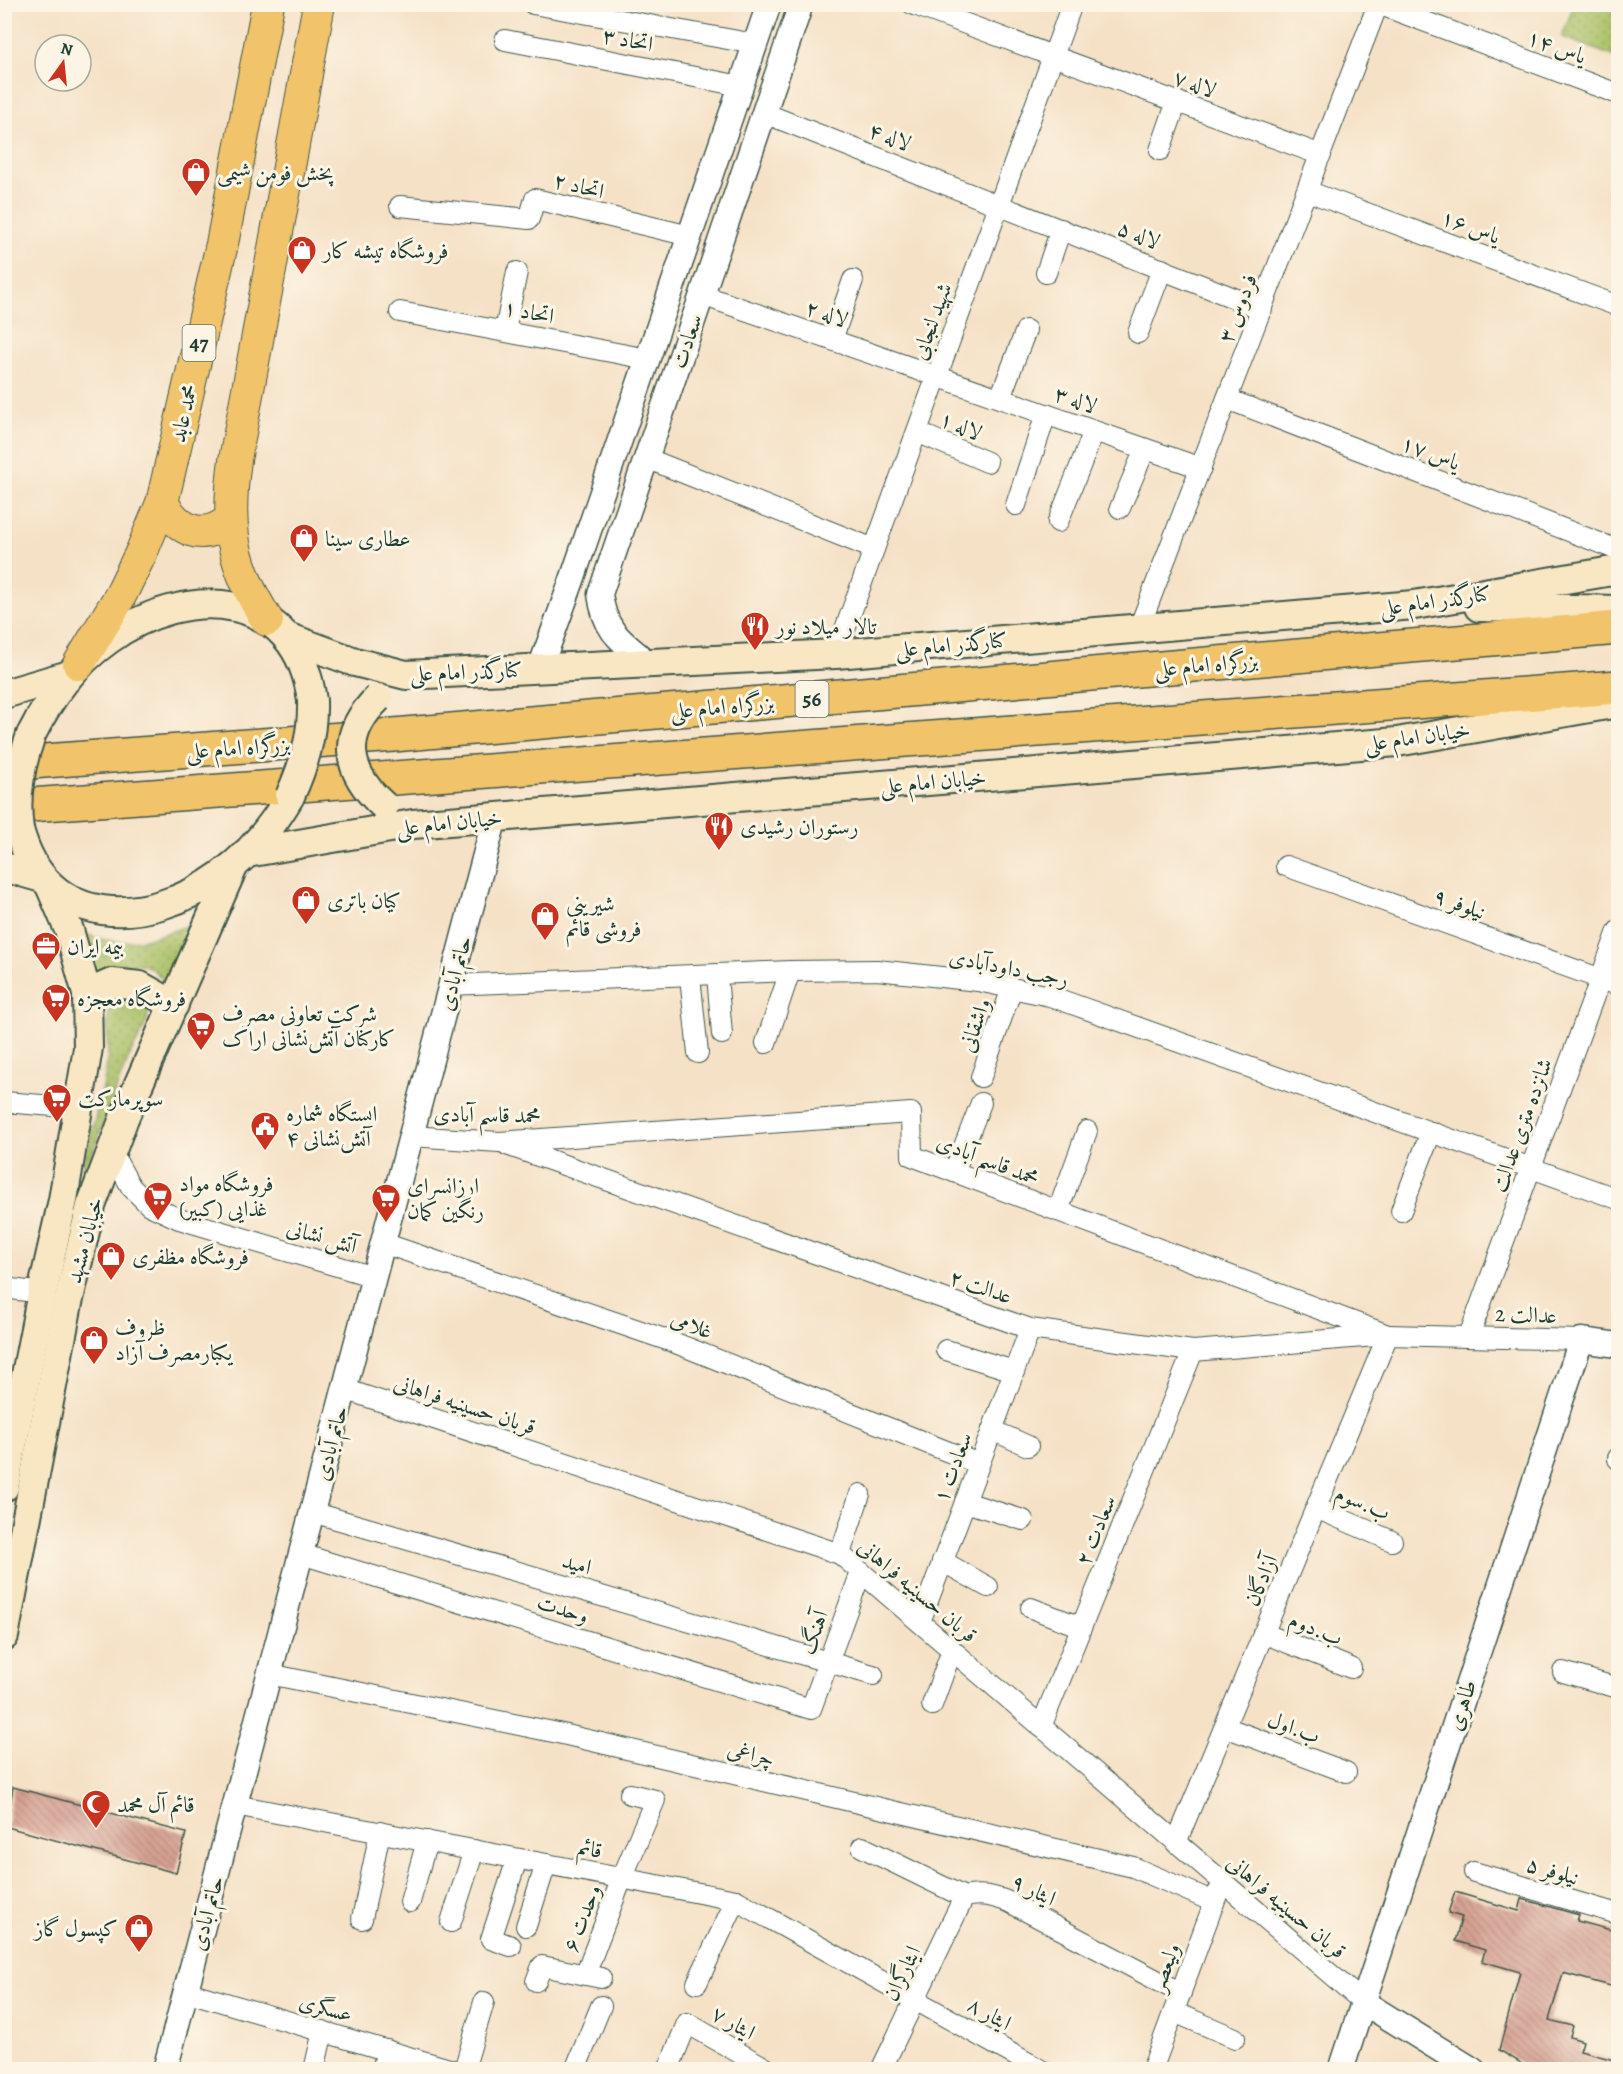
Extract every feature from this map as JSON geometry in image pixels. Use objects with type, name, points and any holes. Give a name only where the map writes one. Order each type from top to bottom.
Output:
[{"type":"highway","name":"بزرگراه امام علی","points":[[4,764],[382,736],[1618,628]]},
{"type":"highway","name":"بزرگراه امام علی","points":[[12,818],[1618,687]]},
{"type":"main road","name":"محمد عابد","points":[[74,670],[119,598],[162,503],[222,244],[268,4]]},
{"type":"main road","name":"47","points":[[277,628],[242,609],[229,605],[184,606],[153,615],[123,630],[74,670],[48,704],[31,735],[21,767],[12,818],[27,855],[47,883],[62,896],[86,907],[107,911],[129,911],[175,901],[206,886],[241,859],[271,826],[290,796],[301,772],[308,748],[312,701],[304,666],[277,628],[252,597],[240,570],[230,520],[230,498],[235,460],[319,4]]},
{"type":"main road","points":[[162,503],[172,518],[188,530],[206,532],[223,526],[230,520]]},
{"type":"main road","name":"کنارگذر امام علی","points":[[277,628],[355,662],[406,675],[836,654],[1414,605],[1618,570]]},
{"type":"main road","name":"47","points":[[1414,605],[1618,610]]},
{"type":"main road","points":[[4,694],[74,670]]},
{"type":"main road","points":[[406,675],[364,711],[355,729],[352,748],[358,774],[368,791],[384,806],[412,824]]},
{"type":"main road","name":"خیابان امام علی","points":[[241,859],[412,824],[1397,742],[1618,703]]},
{"type":"main road","name":"خیابان مشهد","points":[[4,1636],[68,1303],[91,1206],[111,1151],[174,1005],[241,859]]},
{"type":"main road","points":[[4,867],[47,883]]},
{"type":"main road","name":"خیابان مشهد","points":[[4,1487],[8,1447],[63,1200],[88,1048],[87,994],[69,930],[47,883]]},
{"type":"main road","points":[[87,994],[112,983],[141,986],[174,1005]]},
{"type":"street","points":[[533,4],[755,44]]},
{"type":"street","name":"سعادت","points":[[540,668],[769,4]]},
{"type":"street","name":"سعادت","points":[[600,594],[801,4]]},
{"type":"street","name":"لاله ۷","points":[[912,4],[1321,155]]},
{"type":"street","name":"شهید لنجابی","points":[[836,654],[1072,4]]},
{"type":"street","name":"یاس ۱۴","points":[[1378,5],[1618,94]]},
{"type":"street","name":"فردوس ۳","points":[[1139,628],[1378,5]]},
{"type":"street","name":"اتحاد ۳","points":[[505,40],[741,86]]},
{"type":"street","points":[[1160,150],[1177,101]]},
{"type":"street","name":"لاله ۴","points":[[764,113],[999,204]]},
{"type":"street","name":"یاس ۱۶","points":[[1307,191],[1618,306]]},
{"type":"street","name":"اتحاد ۲","points":[[400,206],[529,219],[535,199],[690,236]]},
{"type":"street","name":"لاله ۵","points":[[999,204],[1262,309]]},
{"type":"street","points":[[1046,273],[1061,229]]},
{"type":"street","points":[[1138,333],[1162,269]]},
{"type":"street","points":[[505,331],[517,272]]},
{"type":"street","points":[[832,340],[853,280]]},
{"type":"street","name":"لاله ۲","points":[[702,295],[937,376]]},
{"type":"street","name":"اتحاد ۱","points":[[400,312],[648,359]]},
{"type":"street","points":[[1000,398],[1026,330]]},
{"type":"street","name":"لاله ۳","points":[[937,376],[1201,468]]},
{"type":"street","name":"یاس ۱۷","points":[[1227,399],[1618,550]]},
{"type":"street","points":[[1016,505],[1046,414]]},
{"type":"street","points":[[1058,522],[1094,431]]},
{"type":"street","name":"لاله ۱","points":[[916,432],[987,462]]},
{"type":"street","points":[[1120,508],[1145,449]]},
{"type":"street","points":[[646,458],[874,549]]},
{"type":"street","points":[[571,583],[583,596],[589,598],[600,594],[602,614],[609,628],[623,643],[648,663]]},
{"type":"street","name":"حاتم آبادی","points":[[165,2070],[495,817]]},
{"type":"street","name":"نیلوفر ۹","points":[[1286,866],[1610,982]]},
{"type":"street","name":"شانزده متری عدالت","points":[[1469,1336],[1531,1168],[1610,982],[1618,932]]},
{"type":"street","name":"رجب داودآبادی","points":[[450,985],[790,971],[877,970],[978,981],[1050,996],[1618,1199]]},
{"type":"street","points":[[766,1043],[790,971]]},
{"type":"street","points":[[717,975],[722,1034]]},
{"type":"street","points":[[690,976],[698,1053]]},
{"type":"street","name":"واشقانی","points":[[981,1077],[1012,988]]},
{"type":"street","points":[[4,1102],[79,1108]]},
{"type":"street","points":[[954,1172],[981,1102]]},
{"type":"street","name":"محمد قاسم آبادی","points":[[411,1136],[499,1142],[911,1113],[912,1156],[1388,1335]]},
{"type":"street","points":[[1058,1211],[1087,1131]]},
{"type":"street","points":[[1401,1211],[1431,1132]]},
{"type":"street","name":"عدالت ۲","points":[[499,1142],[1030,1329],[1193,1351],[1388,1335],[1469,1336]]},
{"type":"street","name":"آتش نشانی","points":[[111,1151],[131,1187],[149,1205],[178,1219],[374,1277]]},
{"type":"street","name":"غلامی","points":[[383,1243],[673,1342],[979,1464]]},
{"type":"street","points":[[4,1287],[42,1293]]},
{"type":"street","name":"سعادت ۱","points":[[920,1622],[1030,1329]]},
{"type":"street","name":"آزادگان","points":[[1176,1843],[1388,1335]]},
{"type":"street","name":"عدالت 2","points":[[1469,1336],[1581,1340]]},
{"type":"street","points":[[1581,1340],[1618,1345]]},
{"type":"street","name":"طاهری","points":[[1341,2070],[1581,1340]]},
{"type":"street","points":[[946,1350],[1014,1371]]},
{"type":"street","name":"سعادت ۲","points":[[1041,1727],[1193,1351]]},
{"type":"street","name":"قربان حسینیه فراهانی","points":[[344,1389],[840,1554],[1363,2002]]},
{"type":"street","points":[[992,1431],[1028,1446]]},
{"type":"street","points":[[840,1554],[860,1494]]},
{"type":"street","points":[[965,1502],[1023,1520]]},
{"type":"street","name":"ب.سوم","points":[[1316,1508],[1392,1541]]},
{"type":"street","name":"امید","points":[[312,1512],[873,1675]]},
{"type":"street","name":"وحدت","points":[[301,1554],[811,1709]]},
{"type":"street","points":[[942,1561],[988,1587]]},
{"type":"street","name":"آهنگ","points":[[811,1709],[861,1572]]},
{"type":"street","points":[[1031,1608],[1081,1627]]},
{"type":"street","name":"ب.دوم","points":[[1263,1634],[1351,1668]]},
{"type":"street","points":[[932,1705],[952,1650]]},
{"type":"street","points":[[1563,1672],[1618,1688]]},
{"type":"street","name":"چراغی","points":[[269,1674],[558,1733],[1133,1867],[1214,1902]]},
{"type":"street","name":"ب.اول","points":[[1224,1727],[1346,1772]]},
{"type":"street","name":"وحدت ۶","points":[[536,1981],[542,1966],[593,1977],[621,1878],[655,1800],[630,1794]]},
{"type":"street","name":"قائم","points":[[235,1804],[736,1900],[915,1999]]},
{"type":"street","points":[[362,1919],[380,1832]]},
{"type":"street","points":[[410,1902],[427,1841]]},
{"type":"street","points":[[862,1846],[963,1897]]},
{"type":"street","points":[[452,1922],[474,1850]]},
{"type":"street","points":[[511,1946],[491,1939],[517,1858]]},
{"type":"street","points":[[526,1926],[546,1864]]},
{"type":"street","name":"نیلوفر ۵","points":[[1474,1872],[1618,1914]]},
{"type":"street","name":"ولیعصر","points":[[1152,2070],[1222,1882]]},
{"type":"street","name":"ایثار ۹","points":[[963,1897],[976,1894],[992,1895],[1009,1902],[1180,1993]]},
{"type":"street","name":"ایثارگران","points":[[881,2070],[963,1897]]},
{"type":"street","points":[[697,1983],[736,1900]]},
{"type":"street","name":"عسگری","points":[[185,1991],[453,2070]]},
{"type":"street","name":"ایثار ۸","points":[[915,1999],[1041,2070]]},
{"type":"street","points":[[464,2070],[484,2002]]},
{"type":"street","points":[[1363,2002],[1473,2070]]},
{"type":"street","points":[[575,2070],[601,2006]]},
{"type":"street","points":[[1174,2012],[1235,2038]]},
{"type":"street","name":"ایثار ۷","points":[[668,2070],[687,2023],[769,2070]]},
{"type":"street","points":[[314,2070],[323,2031]]},
{"type":"street","points":[[382,2070],[387,2050]]},
{"type":"green space","points":[[1574,5],[1618,5],[1618,58],[1562,37]]},
{"type":"green space","points":[[193,923],[165,982],[151,968],[138,964],[122,964],[94,972],[89,935],[115,941],[142,940]]},
{"type":"green space","points":[[129,996],[144,1003],[148,1009],[147,1019],[121,1075],[80,1190],[76,1193],[104,1084],[108,1056],[109,1011],[116,1000]]},
{"type":"building","name":"قائم آل محمد","points":[[13,1787],[186,1833],[176,1873],[7,1827]]},
{"type":"building","points":[[1455,1892],[1519,1911],[1522,1899],[1579,1915],[1577,1921],[1615,1931],[1614,1936],[1618,1937],[1618,1988],[1563,1973],[1549,2020],[1573,2026],[1570,2037],[1583,2041],[1580,2051],[1618,2061],[1618,2070],[1533,2070],[1499,2050],[1520,1972],[1482,1961],[1485,1950],[1455,1941],[1462,1917],[1448,1913]]},
{"type":"place","name":"پخش فومن شیمی","points":[[196,198]]},
{"type":"place","name":"فروشگاه تیشه کار","points":[[302,276]]},
{"type":"place","name":"عطاری سینا","points":[[304,564]]},
{"type":"place","name":"تالار میلاد نور","points":[[755,652]]},
{"type":"place","name":"رستوران رشیدی","points":[[719,852]]},
{"type":"place","name":"کیان باتری","points":[[306,926]]},
{"type":"place","name":"شیرینی فروشی قائم","points":[[545,942]]},
{"type":"place","name":"بیمه ایران","points":[[46,972]]},
{"type":"place","name":"فروشگاه معجزه","points":[[56,1024]]},
{"type":"place","name":"شرکت تعاونی مصرف کارکنان آتش‌نشانی اراک","points":[[201,1052]]},
{"type":"place","name":"سوپرمارکت","points":[[57,1124]]},
{"type":"place","name":"ایستگاه شماره ۴ آتش‌نشانی","points":[[265,1152]]},
{"type":"place","name":"فروشگاه مواد غذایی (کبیر)","points":[[158,1222]]},
{"type":"place","name":"ارزانسرای رنگین کمان","points":[[386,1224]]},
{"type":"place","name":"فروشگاه مظفری","points":[[111,1282]]},
{"type":"place","name":"ظروف یکبارمصرف آزاد","points":[[94,1366]]},
{"type":"place","name":"قائم آل محمد","points":[[96,1830]]},
{"type":"place","name":"کپسول گاز","points":[[139,1954]]}]
